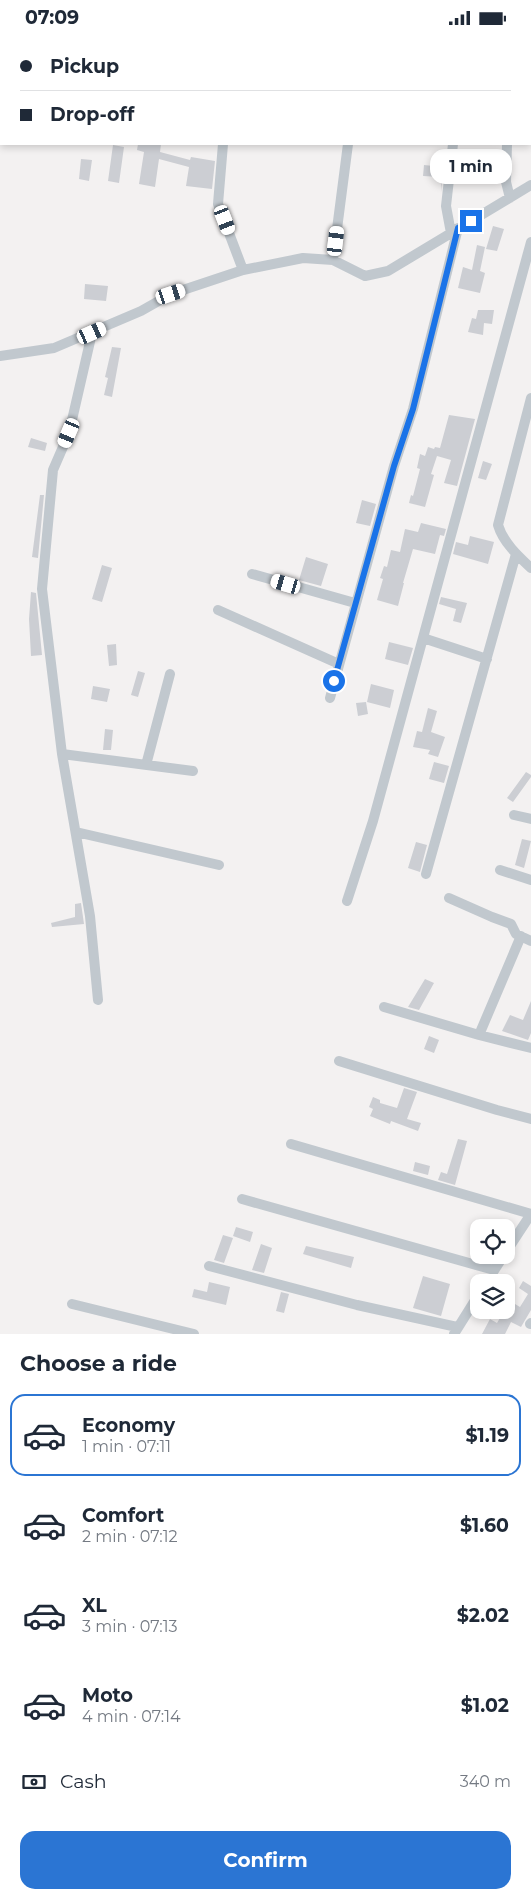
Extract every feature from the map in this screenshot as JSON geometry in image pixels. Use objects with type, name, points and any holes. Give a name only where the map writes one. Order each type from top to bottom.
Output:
[{"type":"street","points":[[223,145],[218,204],[244,270]]},
{"type":"street","points":[[333,260],[348,145]]},
{"type":"street","points":[[330,698],[394,466],[413,409],[454,231],[446,206],[453,145]]},
{"type":"street","points":[[507,145],[506,182],[510,198]]},
{"type":"street","points":[[0,356],[54,348],[141,311],[171,294],[244,270],[303,258],[333,260],[365,276],[388,271],[531,185]]},
{"type":"street","points":[[347,901],[373,821],[531,242]]},
{"type":"street","points":[[92,333],[69,433],[53,470],[42,589],[62,754],[90,916],[98,1000]]},
{"type":"street","points":[[531,398],[498,525],[500,533],[516,554],[531,568]]},
{"type":"street","points":[[426,874],[516,554]]},
{"type":"street","points":[[252,574],[355,603]]},
{"type":"street","points":[[218,610],[339,664]]},
{"type":"street","points":[[423,638],[487,659]]},
{"type":"street","points":[[146,765],[170,674]]},
{"type":"street","points":[[62,754],[193,771]]},
{"type":"street","points":[[514,815],[531,819]]},
{"type":"street","points":[[76,832],[219,865]]},
{"type":"street","points":[[500,870],[531,880]]},
{"type":"street","points":[[449,898],[511,924],[516,934],[531,941]]},
{"type":"street","points":[[478,1035],[521,936]]},
{"type":"street","points":[[384,1007],[478,1035],[531,1048]]},
{"type":"street","points":[[339,1061],[531,1119]]},
{"type":"street","points":[[291,1144],[531,1214],[515,1238]]},
{"type":"street","points":[[242,1199],[494,1270]]},
{"type":"street","points":[[492,1274],[498,1264]]},
{"type":"street","points":[[209,1265],[456,1331],[470,1308]]},
{"type":"street","points":[[72,1304],[194,1334]]},
{"type":"building","points":[[113,145],[124,147],[119,183],[108,181]]},
{"type":"building","points":[[138,145],[161,145],[160,152],[190,160],[191,157],[215,161],[212,189],[186,186],[189,167],[159,159],[155,187],[139,184],[144,152],[137,150]]},
{"type":"building","points":[[81,159],[92,160],[89,181],[79,179]]},
{"type":"building","points":[[424,165],[443,167],[441,192],[441,177],[423,176]]},
{"type":"building","points":[[493,226],[504,229],[497,251],[486,249]]},
{"type":"building","points":[[477,245],[485,247],[480,271],[485,273],[480,293],[458,288],[463,267],[472,270]]},
{"type":"building","points":[[85,284],[108,286],[106,301],[84,299]]},
{"type":"building","points":[[478,310],[494,310],[492,324],[484,323],[483,335],[468,332],[472,318],[476,319]]},
{"type":"building","points":[[112,347],[121,348],[112,397],[104,395],[108,378],[105,377]]},
{"type":"building","points":[[449,415],[475,419],[457,486],[444,483],[451,460],[437,456],[431,474],[434,475],[425,507],[409,503],[411,495],[413,496],[420,469],[417,468],[420,454],[425,456],[428,447],[440,448]]},
{"type":"building","points":[[31,438],[47,443],[45,451],[28,447]]},
{"type":"building","points":[[483,461],[492,464],[486,480],[478,478]]},
{"type":"building","points":[[40,495],[44,495],[38,558],[32,557]]},
{"type":"building","points":[[362,500],[376,504],[370,526],[356,523]]},
{"type":"building","points":[[421,523],[446,529],[444,536],[440,535],[435,554],[413,549],[398,606],[377,600],[383,579],[380,578],[384,566],[387,567],[391,550],[400,552],[405,529],[418,532]]},
{"type":"building","points":[[470,536],[494,542],[488,564],[453,554],[456,542],[468,545]]},
{"type":"building","points":[[306,557],[328,564],[321,586],[299,580]]},
{"type":"building","points":[[102,565],[112,568],[102,602],[92,599]]},
{"type":"building","points":[[31,592],[36,593],[42,655],[31,656],[29,619]]},
{"type":"building","points":[[441,597],[467,603],[461,623],[453,621],[456,609],[439,604]]},
{"type":"building","points":[[389,642],[413,648],[408,665],[385,659]]},
{"type":"building","points":[[116,644],[117,665],[109,666],[107,645]]},
{"type":"building","points":[[138,671],[145,673],[138,697],[131,695]]},
{"type":"building","points":[[371,684],[394,690],[390,708],[367,702]]},
{"type":"building","points":[[93,686],[110,689],[107,702],[91,699]]},
{"type":"building","points":[[366,702],[368,714],[358,716],[356,703]]},
{"type":"building","points":[[428,708],[437,711],[431,732],[445,737],[438,757],[428,754],[430,750],[413,747],[417,731],[422,732]]},
{"type":"building","points":[[105,729],[113,730],[111,750],[103,750]]},
{"type":"building","points":[[434,762],[449,766],[444,783],[429,779]]},
{"type":"building","points":[[526,772],[531,777],[513,802],[507,798]]},
{"type":"building","points":[[522,839],[531,841],[524,868],[515,865]]},
{"type":"building","points":[[416,842],[427,845],[420,872],[408,868]]},
{"type":"building","points":[[81,903],[84,924],[52,927],[51,923],[75,917],[75,904]]},
{"type":"building","points":[[425,979],[434,983],[419,1010],[408,1007]]},
{"type":"building","points":[[531,1001],[531,1033],[528,1040],[502,1031],[510,1015],[523,1020]]},
{"type":"building","points":[[429,1036],[439,1040],[434,1053],[424,1049]]},
{"type":"building","points":[[404,1088],[417,1092],[407,1119],[421,1123],[418,1131],[391,1121],[390,1124],[370,1116],[373,1109],[369,1107],[373,1097],[380,1100],[380,1103],[397,1108]]},
{"type":"building","points":[[458,1139],[467,1141],[455,1185],[438,1180],[441,1172],[447,1174]]},
{"type":"building","points":[[415,1162],[430,1166],[428,1175],[413,1171]]},
{"type":"building","points":[[236,1227],[253,1232],[250,1242],[233,1236]]},
{"type":"building","points":[[223,1235],[233,1238],[224,1263],[214,1260]]},
{"type":"building","points":[[261,1244],[272,1248],[264,1273],[252,1270]]},
{"type":"building","points":[[306,1246],[354,1257],[351,1268],[303,1254]]},
{"type":"building","points":[[423,1276],[450,1284],[441,1316],[413,1308]]},
{"type":"building","points":[[523,1281],[531,1286],[531,1310],[521,1327],[511,1322],[505,1334],[482,1334],[490,1319],[497,1323],[499,1319],[515,1319],[515,1304],[520,1307],[528,1294],[519,1288]]},
{"type":"building","points":[[209,1282],[230,1287],[226,1305],[192,1297],[194,1289],[207,1292]]},
{"type":"building","points":[[281,1292],[289,1294],[284,1313],[276,1311]]},
{"type":"route","points":[[334,681],[394,466],[413,409],[458,228],[471,221]]}]
